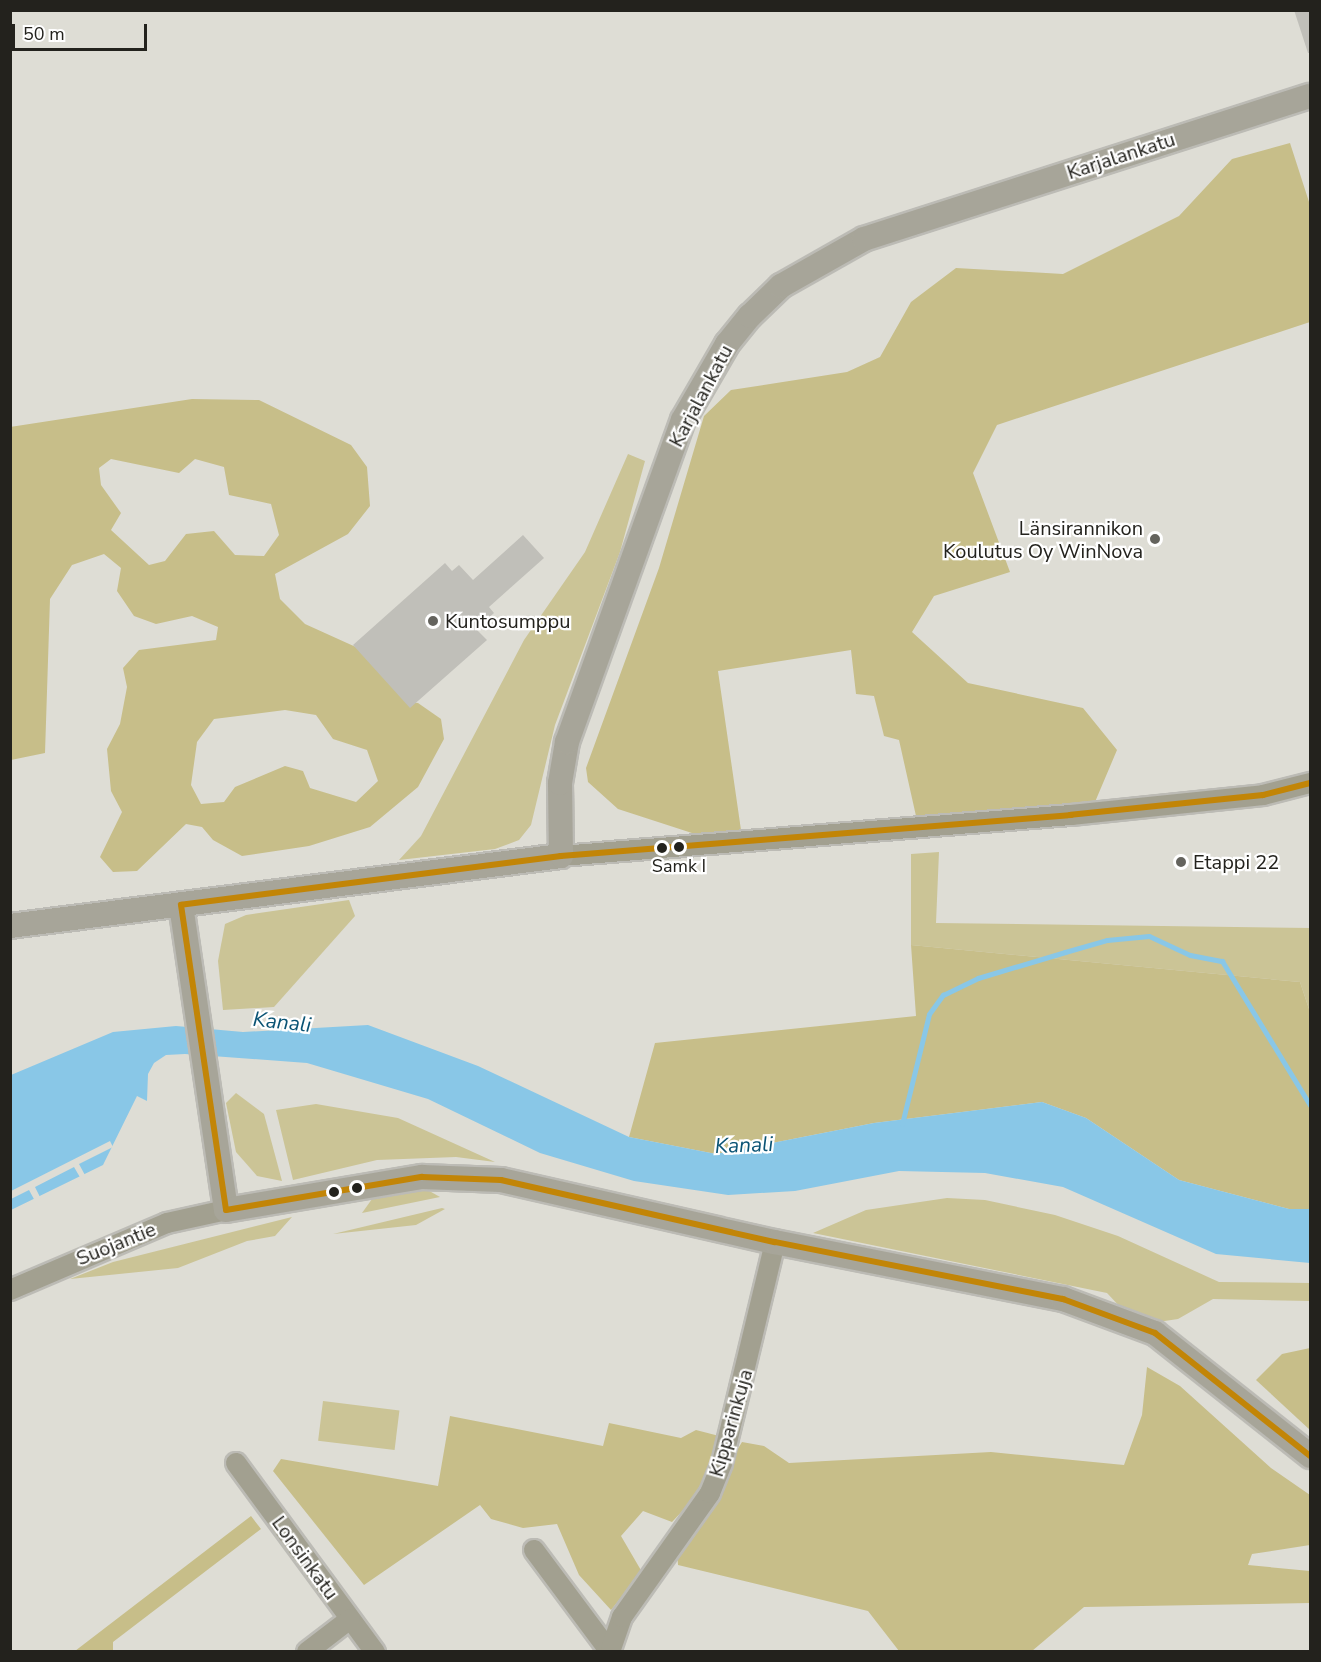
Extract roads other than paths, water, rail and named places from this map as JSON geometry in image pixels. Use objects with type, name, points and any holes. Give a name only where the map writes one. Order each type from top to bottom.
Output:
[{"type":"main road","name":"Karjalankatu","points":[[561,856],[560,783],[567,742],[679,431],[708,374],[750,316],[781,286],[864,239],[1311,96]]},
{"type":"main road","points":[[10,926],[561,856]]},
{"type":"main road","points":[[181,905],[226,1210],[390,1180],[457,1176],[501,1180],[775,1242],[1063,1299],[1116,1316],[1172,1345],[1311,1456]]},
{"type":"street","points":[[561,856],[1071,815],[1263,795],[1311,783]]},
{"type":"street","name":"Suojantie","points":[[10,1290],[167,1223],[226,1210]]},
{"type":"street","name":"Kipparinkuja","points":[[611,1650],[622,1617],[710,1493],[722,1463],[775,1242]]},
{"type":"street","name":"Lonsinkatu","points":[[236,1463],[375,1652]]},
{"type":"street","points":[[534,1550],[611,1650]]},
{"type":"street","points":[[307,1652],[350,1619]]},
{"type":"water","points":[[368,1025],[478,1066],[629,1137],[716,1154],[874,1123],[1042,1102],[1086,1118],[1179,1180],[1289,1209],[1310,1209],[1310,1263],[1216,1254],[1063,1187],[985,1173],[899,1171],[795,1191],[728,1195],[634,1181],[540,1153],[428,1099],[307,1063],[185,1054],[166,1055],[154,1063],[148,1074],[147,1101],[137,1096],[103,1165],[11,1210],[11,1075],[113,1032],[176,1026],[243,1032]]},
{"type":"waterway","points":[[902,1124],[929,1014],[943,995],[978,978],[1065,952],[1107,940],[1149,936],[1190,955],[1222,961],[1310,1105]]},
{"type":"place","name":"Länsirannikon Koulutus Oy WinNova","points":[[1155,539]]},
{"type":"place","name":"Kuntosumppu","points":[[433,621]]},
{"type":"place","name":"Samk I","points":[[679,847]]},
{"type":"place","name":"Etappi 22","points":[[1181,862]]},
{"type":"water label","name":"Kanali","points":[[282,1022]]},
{"type":"water label","name":"Kanali","points":[[744,1145]]}]
